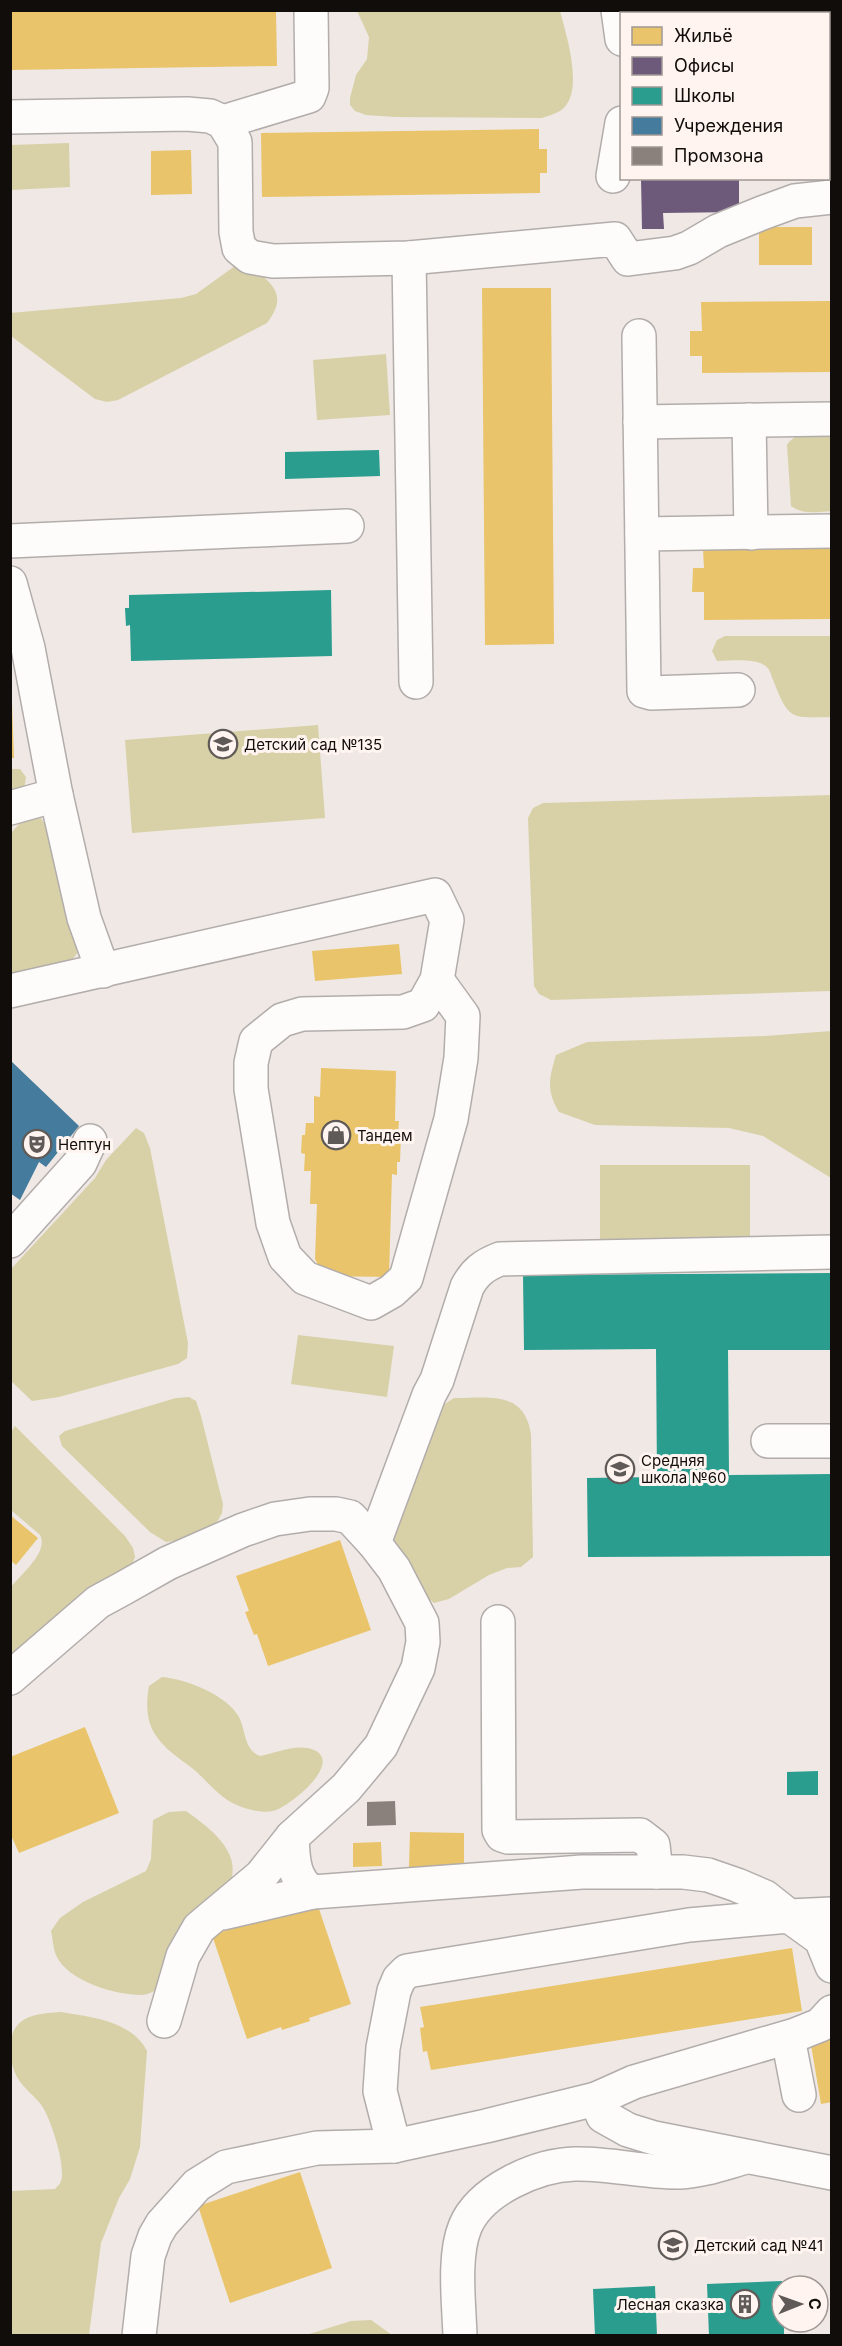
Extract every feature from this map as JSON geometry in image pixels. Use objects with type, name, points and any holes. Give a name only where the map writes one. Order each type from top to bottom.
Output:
[{"type":"lane","points":[[223,122],[309,96],[312,88],[311,10]]},
{"type":"lane","points":[[618,10],[620,29]]},
{"type":"lane","points":[[10,117],[187,114],[210,116],[223,122],[235,142],[238,248],[250,257],[273,261],[409,258],[615,239],[628,260],[648,258],[689,248],[741,220],[795,201],[831,196]]},
{"type":"lane","points":[[613,176],[620,130]]},
{"type":"lane","points":[[409,258],[416,682]]},
{"type":"lane","points":[[639,336],[644,691],[651,693],[738,690]]},
{"type":"lane","points":[[640,422],[831,419]]},
{"type":"lane","points":[[749,420],[751,533]]},
{"type":"lane","points":[[10,542],[347,526]]},
{"type":"lane","points":[[642,534],[831,531]]},
{"type":"lane","points":[[10,583],[19,648],[84,918],[103,971]]},
{"type":"lane","points":[[10,808],[56,795]]},
{"type":"lane","points":[[10,991],[435,895],[447,920],[437,980],[423,1005],[403,1012],[302,1014],[282,1020],[256,1041],[250,1063],[251,1089],[273,1223],[285,1257],[305,1278],[371,1303],[392,1291],[406,1278],[451,1119],[461,1058],[463,1016],[437,980]]},
{"type":"lane","points":[[10,1240],[80,1163],[90,1142]]},
{"type":"lane","points":[[374,1542],[429,1395],[438,1380],[467,1287],[473,1276],[487,1264],[500,1259],[831,1252]]},
{"type":"lane","points":[[768,1441],[831,1441]]},
{"type":"lane","points":[[10,1678],[98,1602],[168,1563],[274,1519],[310,1514],[336,1514],[350,1517],[374,1542],[394,1569],[422,1623],[423,1642],[418,1668],[381,1746],[346,1788],[292,1837],[261,1876],[199,1928],[189,1942],[164,2021]]},
{"type":"lane","points":[[498,1622],[499,1830],[502,1835],[508,1837],[640,1835],[653,1845],[656,1872]]},
{"type":"lane","points":[[292,1837],[294,1870],[300,1880],[313,1892]]},
{"type":"lane","points":[[218,1914],[313,1892],[582,1872],[683,1872],[708,1875],[765,1897],[820,1940],[831,1966]]},
{"type":"lane","points":[[394,2146],[380,2091],[382,2048],[394,1991],[399,1979],[407,1971],[689,1924],[831,1914]]},
{"type":"lane","points":[[139,2336],[148,2256],[155,2236],[162,2224],[196,2185],[226,2167],[317,2148],[394,2146],[486,2126],[596,2098],[633,2082],[788,2038],[820,2025],[831,2012]]},
{"type":"lane","points":[[788,2038],[799,2095]]},
{"type":"lane","points":[[596,2098],[603,2116],[628,2130],[654,2138],[831,2173]]},
{"type":"lane","points":[[460,2336],[459,2257],[464,2229],[474,2209],[496,2191],[523,2177],[557,2166],[575,2164],[679,2172],[702,2170],[746,2157]]},
{"type":"shaded area","points":[[357,11],[560,11],[572,64],[572,92],[568,103],[560,111],[542,118],[395,117],[366,115],[355,111],[350,105],[350,98],[356,75],[367,59],[369,37]]},
{"type":"shaded area","points":[[69,143],[70,187],[11,190],[11,145]]},
{"type":"shaded area","points":[[239,263],[251,264],[275,291],[277,305],[267,323],[118,400],[107,402],[95,399],[11,336],[10,313],[181,298],[196,294]]},
{"type":"shaded area","points":[[386,354],[390,415],[317,420],[313,360]]},
{"type":"shaded area","points":[[831,433],[831,511],[800,511],[791,506],[787,445],[801,435]]},
{"type":"shaded area","points":[[725,636],[831,636],[831,717],[807,717],[793,714],[783,703],[768,668],[764,665],[748,661],[717,661],[712,651],[717,640]]},
{"type":"shaded area","points":[[318,725],[325,818],[132,833],[125,740]]},
{"type":"shaded area","points":[[11,769],[20,769],[26,777],[24,790],[11,794]]},
{"type":"shaded area","points":[[831,795],[831,991],[551,1000],[539,994],[534,986],[528,818],[533,808],[543,803]]},
{"type":"shaded area","points":[[41,818],[49,831],[79,951],[72,960],[11,978],[11,833],[20,823]]},
{"type":"shaded area","points":[[831,1031],[831,1178],[763,1136],[729,1128],[595,1125],[559,1112],[550,1091],[550,1078],[556,1055],[587,1042],[765,1036]]},
{"type":"shaded area","points":[[136,1128],[144,1133],[150,1148],[188,1343],[187,1358],[178,1364],[59,1397],[32,1401],[11,1381],[11,1269],[95,1178],[106,1160]]},
{"type":"shaded area","points":[[600,1165],[750,1165],[750,1244],[600,1244]]},
{"type":"shaded area","points":[[298,1335],[394,1346],[387,1397],[291,1384]]},
{"type":"shaded area","points":[[189,1397],[196,1401],[201,1416],[223,1504],[222,1513],[216,1524],[183,1540],[166,1542],[150,1532],[62,1446],[59,1436],[65,1431],[176,1398]]},
{"type":"shaded area","points":[[454,1398],[492,1398],[513,1403],[527,1420],[531,1434],[533,1557],[521,1567],[507,1568],[489,1575],[449,1599],[434,1603],[428,1598],[390,1538],[443,1405]]},
{"type":"shaded area","points":[[15,1426],[125,1536],[133,1548],[135,1557],[131,1567],[11,1661],[11,1587],[37,1555],[42,1542],[40,1535],[11,1510],[11,1432]]},
{"type":"shaded area","points":[[162,1677],[194,1685],[216,1695],[225,1702],[239,1717],[248,1745],[260,1756],[294,1748],[314,1750],[321,1756],[322,1765],[318,1774],[300,1794],[273,1811],[250,1810],[230,1801],[167,1749],[154,1732],[148,1712],[149,1686]]},
{"type":"shaded area","points":[[186,1811],[220,1840],[227,1849],[233,1870],[231,1881],[159,1989],[142,1995],[119,1992],[93,1985],[70,1972],[56,1955],[51,1931],[60,1918],[83,1902],[146,1871],[151,1859],[153,1820],[169,1812]]},
{"type":"shaded area","points":[[61,2012],[110,2022],[131,2033],[147,2051],[140,2147],[130,2179],[119,2198],[101,2243],[89,2335],[11,2335],[11,2191],[55,2189],[61,2182],[62,2174],[57,2143],[46,2112],[20,2081],[14,2070],[10,2054],[11,2038],[14,2030],[25,2019],[38,2014]]},
{"type":"shaded area","points":[[371,2320],[392,2335],[306,2335],[351,2321]]},
{"type":"building: Жильё","points":[[10,10],[276,10],[277,66],[10,70]]},
{"type":"building: Жильё","points":[[830,70],[832,70],[832,134],[830,134]]},
{"type":"building: Жильё","points":[[539,129],[539,149],[547,149],[547,173],[540,173],[540,193],[262,197],[261,133]]},
{"type":"building: Жильё","points":[[191,150],[192,194],[151,195],[151,151]]},
{"type":"building: Жильё","points":[[759,227],[812,227],[812,265],[759,265]]},
{"type":"building: Жильё","points":[[482,288],[551,288],[554,644],[485,645]]},
{"type":"building: Жильё","points":[[832,301],[832,372],[702,373],[702,356],[690,356],[690,331],[702,331],[701,302]]},
{"type":"building: Жильё","points":[[832,548],[832,619],[704,620],[704,592],[692,592],[693,568],[704,568],[703,549]]},
{"type":"building: Жильё","points":[[10,702],[12,702],[14,758],[10,758]]},
{"type":"building: Жильё","points":[[399,944],[402,974],[315,981],[312,951]]},
{"type":"building: Жильё","points":[[321,1068],[396,1071],[395,1121],[399,1121],[398,1133],[401,1133],[400,1162],[397,1162],[397,1175],[392,1174],[389,1277],[324,1276],[315,1259],[317,1204],[310,1204],[311,1171],[304,1171],[305,1154],[301,1153],[302,1135],[305,1135],[306,1123],[314,1123],[314,1096],[320,1097]]},
{"type":"building: Жильё","points":[[10,1515],[38,1538],[16,1565],[10,1560]]},
{"type":"building: Жильё","points":[[340,1540],[371,1630],[268,1666],[257,1634],[254,1635],[245,1612],[249,1611],[236,1576]]},
{"type":"building: Жильё","points":[[85,1727],[119,1813],[19,1853],[10,1833],[10,1757]]},
{"type":"building: Жильё","points":[[410,1832],[464,1833],[464,1868],[409,1867]]},
{"type":"building: Жильё","points":[[381,1842],[382,1866],[353,1867],[353,1843]]},
{"type":"building: Жильё","points":[[316,1900],[351,2004],[309,2018],[310,2021],[282,2030],[281,2027],[247,2039],[212,1935]]},
{"type":"building: Жильё","points":[[792,1948],[802,2011],[431,2070],[427,2051],[423,2052],[420,2028],[424,2027],[420,2007]]},
{"type":"building: Жильё","points":[[832,2036],[832,2102],[821,2104],[810,2039]]},
{"type":"building: Жильё","points":[[300,2172],[332,2268],[230,2303],[198,2206]]},
{"type":"building: Офисы","points":[[641,180],[739,180],[739,212],[663,213],[664,229],[642,229]]},
{"type":"building: Школы","points":[[379,450],[380,476],[285,479],[285,452]]},
{"type":"building: Школы","points":[[331,590],[332,656],[131,661],[130,625],[126,626],[125,608],[129,608],[129,595]]},
{"type":"building: Школы","points":[[831,1273],[831,1350],[728,1350],[729,1475],[832,1474],[832,1556],[588,1557],[587,1478],[657,1477],[656,1349],[524,1350],[523,1275]]},
{"type":"building: Школы","points":[[818,1771],[818,1795],[787,1795],[787,1772]]},
{"type":"building: Школы","name":"Лесная сказка","points":[[770,2281],[770,2334],[784,2334],[784,2336],[709,2336],[707,2284]]},
{"type":"building: Школы","name":"Лесная сказка","points":[[655,2286],[657,2336],[595,2336],[593,2289]]},
{"type":"building: Учреждения","name":"Нептун","points":[[10,1060],[79,1126],[46,1167],[39,1162],[20,1200],[10,1193]]},
{"type":"building: Промзона","points":[[395,1801],[396,1825],[367,1826],[367,1802]]},
{"type":"place","name":"Детский сад №135","points":[[223,744]]},
{"type":"place","name":"Тандем","points":[[336,1135]]},
{"type":"place","name":"Нептун","points":[[37,1144]]},
{"type":"place","name":"Средняя школа №60","points":[[620,1469]]},
{"type":"place","name":"Детский сад №41","points":[[673,2245]]},
{"type":"place","name":"Лесная сказка","points":[[745,2304]]}]
